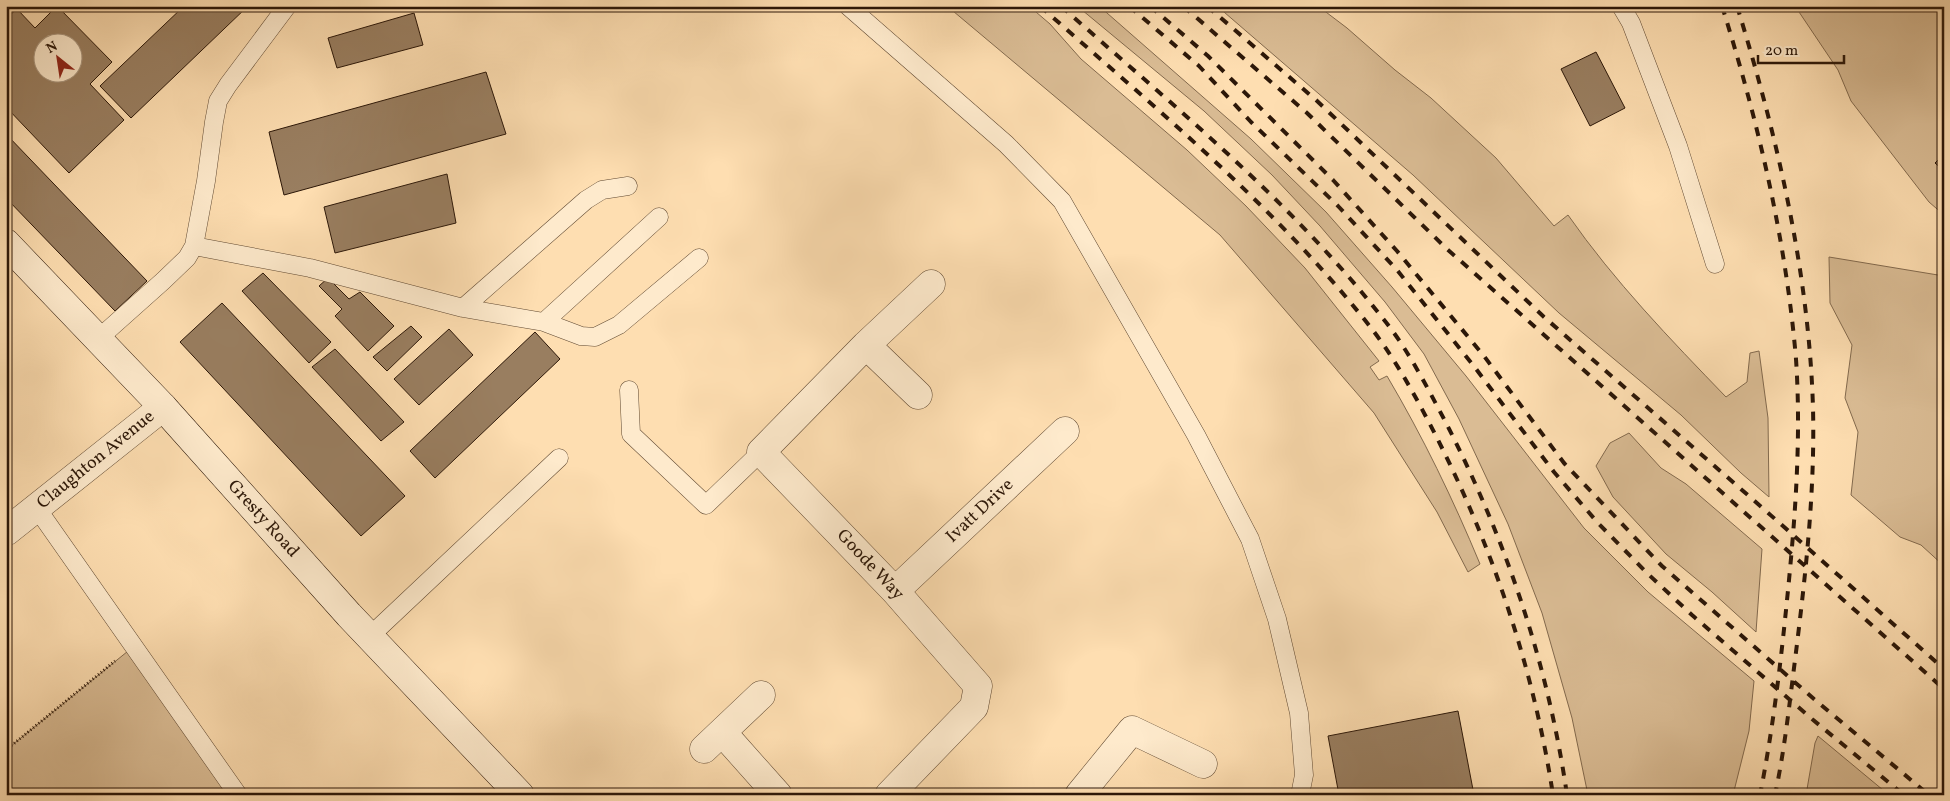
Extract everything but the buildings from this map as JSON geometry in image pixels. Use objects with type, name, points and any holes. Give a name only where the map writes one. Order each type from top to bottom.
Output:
[{"type":"street","name":"Gresty Road","points":[[6,242],[162,406],[369,637],[520,795]]},
{"type":"street","points":[[762,452],[866,345],[931,284]]},
{"type":"street","points":[[866,345],[918,395]]},
{"type":"street","name":"Claughton Avenue","points":[[6,532],[162,406]]},
{"type":"street","name":"Ivatt Drive","points":[[895,591],[1065,431]]},
{"type":"street","name":"Goode Way","points":[[762,452],[895,591],[978,686],[974,707],[889,795]]},
{"type":"street","points":[[762,695],[713,741],[778,795]]},
{"type":"street","points":[[1078,795],[1132,730],[1203,764]]},
{"type":"lane","points":[[98,339],[163,281],[186,258],[194,246],[205,189],[218,101],[287,6]]},
{"type":"lane","points":[[848,6],[1006,144],[1062,201],[1196,435],[1250,538],[1277,619],[1299,713],[1304,774],[1300,795]]},
{"type":"lane","points":[[1621,6],[1631,23],[1678,146],[1715,264]]},
{"type":"lane","points":[[463,308],[586,200],[602,190],[628,186]]},
{"type":"lane","points":[[544,322],[659,217]]},
{"type":"lane","points":[[194,246],[310,268],[463,308],[544,322],[582,336],[595,336],[618,325],[699,258]]},
{"type":"lane","points":[[629,390],[631,434],[706,505],[762,452]]},
{"type":"lane","points":[[369,637],[559,458]]},
{"type":"lane","points":[[36,507],[238,795]]},
{"type":"path","points":[[6,750],[133,647]]},
{"type":"shaded area","points":[[947,6],[1029,6],[1050,24],[1081,59],[1187,150],[1246,206],[1305,268],[1379,361],[1370,367],[1379,380],[1387,376],[1413,422],[1437,468],[1480,564],[1468,572],[1437,512],[1374,413],[1220,235]]},
{"type":"shaded area","points":[[1085,6],[1099,6],[1251,139],[1326,212],[1392,287],[1466,376],[1584,528],[1648,592],[1754,681],[1749,731],[1733,795],[1588,795],[1572,718],[1542,613],[1508,524],[1459,419],[1424,354],[1385,302],[1320,226],[1272,175],[1204,111],[1082,10]]},
{"type":"shaded area","points":[[1217,6],[1318,6],[1347,28],[1395,70],[1431,98],[1496,158],[1554,226],[1568,215],[1623,286],[1726,397],[1747,382],[1750,353],[1759,351],[1768,418],[1769,497],[1741,473],[1681,415],[1559,313],[1413,175]]},
{"type":"shaded area","points":[[1795,6],[1944,6],[1944,215],[1929,202],[1851,101],[1838,70]]},
{"type":"shaded area","points":[[1829,257],[1944,276],[1944,566],[1921,545],[1900,537],[1851,495],[1858,432],[1845,398],[1852,345],[1830,303]]},
{"type":"shaded area","points":[[1629,433],[1661,468],[1686,484],[1762,549],[1756,632],[1666,554],[1613,497],[1596,466],[1610,443]]},
{"type":"shaded area","points":[[133,647],[238,795],[6,795],[6,750]]},
{"type":"shaded area","points":[[1818,736],[1889,795],[1806,795],[1815,743]]},
{"type":"railway","points":[[1040,6],[1169,119],[1253,197],[1331,280],[1387,350],[1413,392],[1457,478],[1493,566],[1523,656],[1545,748],[1553,795]]},
{"type":"railway","points":[[1061,6],[1228,154],[1308,232],[1345,273],[1390,328],[1407,353],[1423,379],[1466,464],[1505,555],[1536,649],[1559,746],[1567,795]]},
{"type":"railway","points":[[1129,6],[1199,66],[1251,122],[1338,206],[1397,270],[1473,365],[1554,472],[1598,523],[1648,574],[1692,615],[1812,719],[1904,795]]},
{"type":"railway","points":[[1150,6],[1208,56],[1333,180],[1397,251],[1484,356],[1564,463],[1662,566],[1814,699],[1929,795]]},
{"type":"railway","points":[[1183,6],[1307,113],[1447,249],[1944,689]]},
{"type":"railway","points":[[1207,6],[1316,100],[1544,317],[1944,669]]},
{"type":"railway","points":[[1722,6],[1759,137],[1769,181],[1785,270],[1796,359],[1798,414],[1797,470],[1792,553],[1777,688],[1760,795]]},
{"type":"railway","points":[[1737,6],[1778,154],[1798,255],[1805,306],[1813,408],[1813,469],[1806,561],[1787,724],[1775,795]]}]
